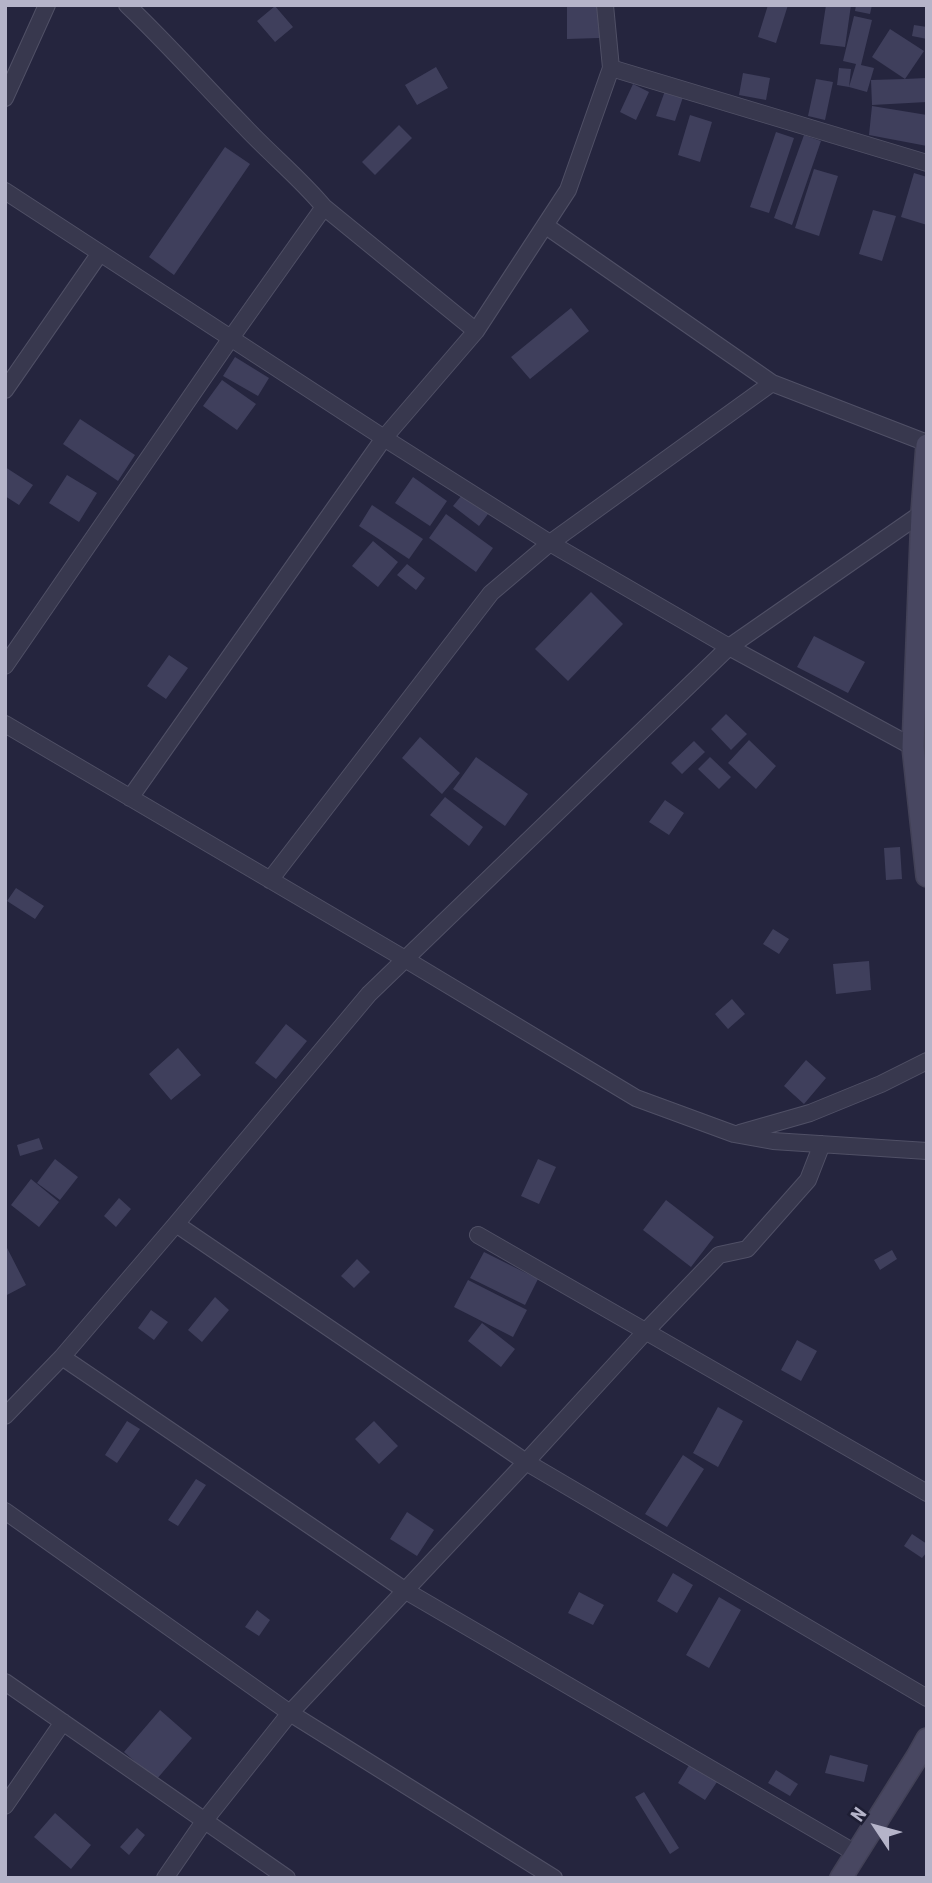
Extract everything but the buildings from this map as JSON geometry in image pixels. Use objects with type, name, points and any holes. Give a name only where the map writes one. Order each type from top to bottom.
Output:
[{"type":"main road","points":[[927,444],[913,747],[927,876]]},
{"type":"main road","points":[[841,1878],[918,1757],[927,1738]]},
{"type":"street","points":[[5,98],[47,5]]},
{"type":"street","points":[[127,5],[324,207],[476,331]]},
{"type":"street","points":[[130,798],[384,438],[476,331],[568,190],[611,68],[605,5]]},
{"type":"street","points":[[611,68],[927,163]]},
{"type":"street","points":[[5,191],[550,543],[729,647],[913,747]]},
{"type":"street","points":[[5,666],[324,207]]},
{"type":"street","points":[[546,226],[772,383],[927,444]]},
{"type":"street","points":[[5,390],[100,253]]},
{"type":"street","points":[[270,880],[491,593],[550,543],[772,383]]},
{"type":"street","points":[[5,1416],[62,1357],[369,994],[729,647],[922,513]]},
{"type":"street","points":[[5,724],[636,1098],[734,1135],[773,1141],[927,1151]]},
{"type":"street","points":[[734,1135],[810,1113],[881,1084],[927,1061]]},
{"type":"street","points":[[165,1878],[205,1821],[290,1713],[719,1255],[747,1249],[808,1180],[822,1144]]},
{"type":"street","points":[[176,1224],[526,1462],[927,1698]]},
{"type":"street","points":[[478,1235],[927,1493]]},
{"type":"street","points":[[62,1357],[406,1591],[857,1854]]},
{"type":"street","points":[[5,1511],[290,1713],[554,1878]]},
{"type":"street","points":[[5,1682],[287,1878]]},
{"type":"street","points":[[5,1806],[63,1722]]}]
